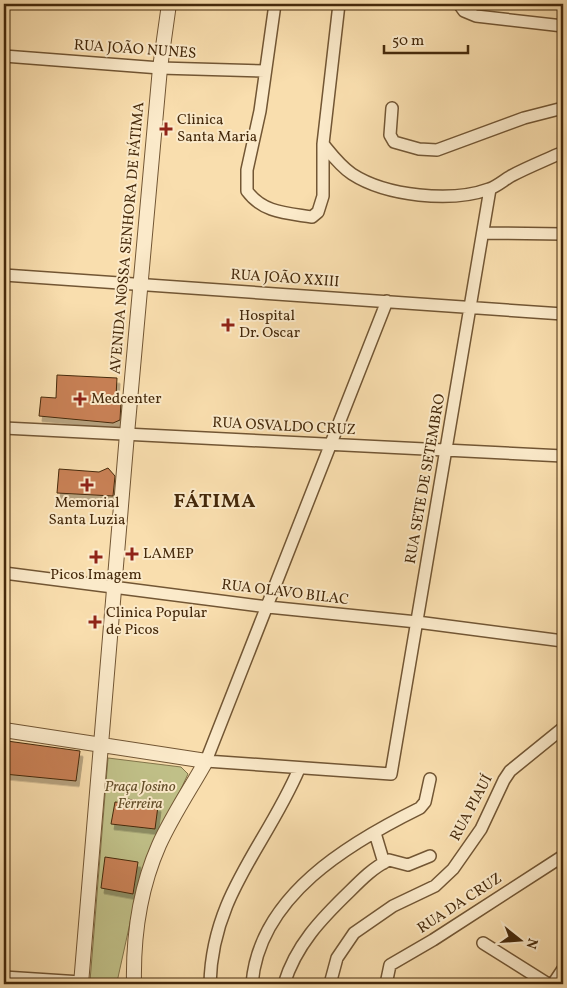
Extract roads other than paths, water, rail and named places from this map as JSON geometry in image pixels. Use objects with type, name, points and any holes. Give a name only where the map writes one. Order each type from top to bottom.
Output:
[{"type":"street","name":"AVENIDA NOSSA SENHORA DE FÁTIMA","points":[[102,744],[126,434],[142,285],[160,68],[169,4]]},
{"type":"street","points":[[275,4],[260,111],[247,170],[247,192],[258,204],[269,210],[312,217],[318,212],[323,196],[323,144],[339,4]]},
{"type":"street","points":[[459,4],[464,11],[476,16],[563,26]]},
{"type":"street","name":"RUA JOÃO NUNES","points":[[4,56],[160,68],[265,71]]},
{"type":"street","points":[[392,108],[390,135],[394,142],[428,150],[437,150],[524,118],[563,108]]},
{"type":"street","points":[[323,144],[341,166],[353,175],[383,187],[430,196],[464,195],[490,189],[512,175],[563,152]]},
{"type":"street","name":"RUA SETE DE SETEMBRO","points":[[299,769],[391,774],[484,234],[490,189]]},
{"type":"street","points":[[484,234],[563,234]]},
{"type":"street","name":"RUA JOÃO XXIII","points":[[4,275],[563,314]]},
{"type":"street","points":[[134,984],[139,914],[151,866],[160,844],[206,761],[332,445],[387,301]]},
{"type":"street","name":"RUA OSVALDO CRUZ","points":[[4,428],[563,456]]},
{"type":"street","name":"RUA OLAVO BILAC","points":[[4,573],[268,607],[418,622],[563,641]]},
{"type":"street","name":"RUA PIAUÍ","points":[[330,984],[337,958],[354,933],[393,906],[435,886],[453,869],[481,829],[510,770],[563,728]]},
{"type":"street","points":[[4,730],[206,761],[299,769],[279,812],[230,895],[214,945],[210,984]]},
{"type":"street","points":[[4,977],[81,983],[102,744]]},
{"type":"street","points":[[252,984],[257,955],[281,908],[302,884],[343,853],[420,808],[425,802],[430,779]]},
{"type":"street","points":[[375,833],[384,863]]},
{"type":"street","points":[[284,984],[300,946],[320,919],[368,874],[389,860],[408,865],[430,856]]},
{"type":"street","name":"RUA DA CRUZ","points":[[386,984],[390,965],[433,940],[563,856]]},
{"type":"street","points":[[483,943],[548,984]]},
{"type":"street","points":[[554,984],[563,969]]},
{"type":"place","name":"Clinica Santa Maria","points":[[166,129]]},
{"type":"place","name":"Hospital Dr. Oscar","points":[[228,325]]},
{"type":"place","name":"Medcenter","points":[[80,399]]},
{"type":"place","name":"Memorial Santa Luzia","points":[[87,485]]},
{"type":"place","name":"LAMEP","points":[[132,554]]},
{"type":"place","name":"Picos Imagem","points":[[96,557]]},
{"type":"place","name":"Clinica Popular de Picos","points":[[95,622]]},
{"type":"district","name":"FÁTIMA","points":[[215,502]]},
{"type":"park label","name":"Praça Josino Ferreira","points":[[140,796]]}]
